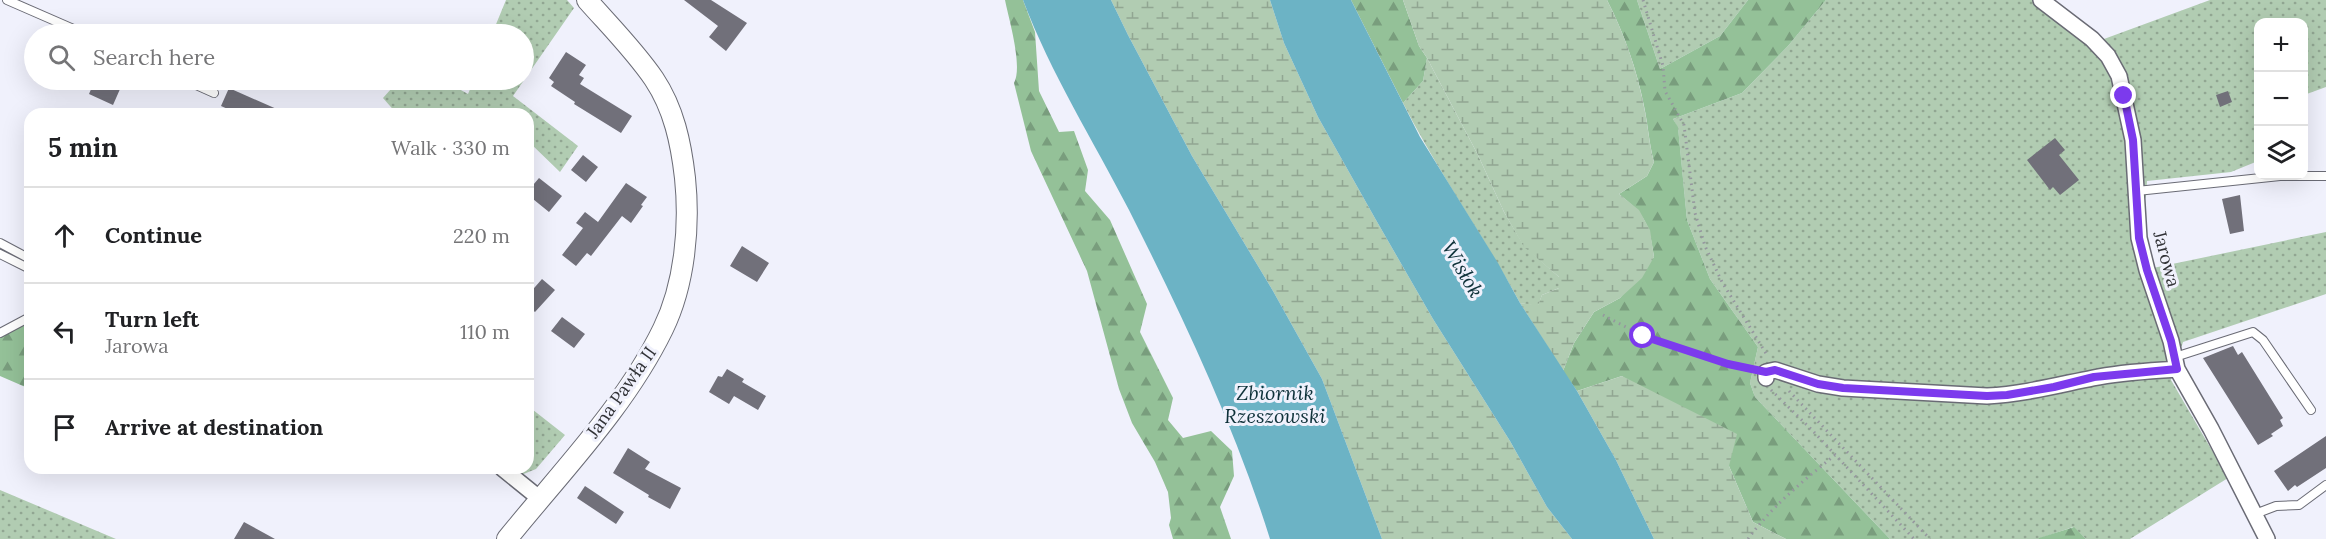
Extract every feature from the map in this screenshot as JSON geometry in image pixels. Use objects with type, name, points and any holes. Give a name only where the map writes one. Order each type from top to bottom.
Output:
[{"type":"street","name":"Jana Pawła II","points":[[507,539],[610,413],[640,371],[664,328],[672,307],[679,284],[686,237],[686,191],[682,148],[671,112],[655,80],[587,0]]},
{"type":"street","name":"Jarowa","points":[[2041,0],[2092,39],[2108,56],[2118,76],[2133,140],[2139,238],[2176,363],[2267,539]]},
{"type":"street","points":[[1769,373],[1843,388],[1987,396],[2054,387],[2094,377],[2176,363]]},
{"type":"street","points":[[509,474],[539,498]]},
{"type":"lane","points":[[7,0],[62,24]]},
{"type":"lane","points":[[207,90],[214,93]]},
{"type":"lane","points":[[2137,191],[2280,177],[2326,176]]},
{"type":"lane","points":[[0,243],[24,256]]},
{"type":"lane","points":[[0,254],[24,267]]},
{"type":"lane","points":[[0,333],[24,320]]},
{"type":"lane","points":[[2176,363],[2253,332],[2262,340],[2311,410]]},
{"type":"lane","points":[[2255,514],[2276,506],[2299,505],[2326,485]]},
{"type":"path","points":[[1643,0],[1663,66],[1665,91],[1684,125],[1695,213],[1705,246],[1722,282],[1761,343],[1769,373],[1768,387],[1914,539]]},
{"type":"path","points":[[1603,315],[1643,336],[1728,364],[1776,376],[1930,539]]},
{"type":"path","points":[[1748,539],[1772,509],[1835,455]]},
{"type":"green space","points":[[506,0],[567,0],[574,8],[534,66],[534,24],[496,24]]},
{"type":"green space","points":[[1005,0],[1023,0],[1035,32],[1039,91],[1059,132],[1074,131],[1088,170],[1085,191],[1110,220],[1147,304],[1140,332],[1173,398],[1168,420],[1183,438],[1211,431],[1232,451],[1234,476],[1220,507],[1231,539],[1173,539],[1169,525],[1171,518],[1168,492],[1155,462],[1132,423],[1119,389],[1087,271],[1031,151],[1014,83],[1016,55]]},
{"type":"green space","points":[[1111,0],[1270,0],[1284,43],[1318,117],[1433,319],[1510,441],[1547,507],[1572,539],[1382,539],[1322,379],[1273,291],[1192,156]]},
{"type":"green space","points":[[1351,0],[1403,0],[1419,46],[1427,58],[1423,81],[1403,103]]},
{"type":"green space","points":[[1403,0],[1607,0],[1619,25],[1638,79],[1654,162],[1647,176],[1619,194],[1639,210],[1650,230],[1654,257],[1642,278],[1620,298],[1594,312],[1574,343],[1563,371],[1520,303],[1538,305],[1542,295],[1559,288],[1559,277],[1524,247],[1504,212],[1478,155],[1419,46]]},
{"type":"green space","points":[[1607,0],[1637,0],[1660,69],[1720,36],[1748,0],[1826,0],[1788,46],[1742,93],[1673,119],[1678,127],[1687,220],[1710,279],[1758,347],[1750,383],[1755,397],[1890,539],[1786,539],[1753,522],[1729,466],[1622,376],[1577,391],[1563,371],[1574,343],[1594,312],[1620,298],[1654,257],[1645,221],[1635,208],[1619,194],[1647,176],[1654,162],[1634,65]]},
{"type":"green space","points":[[1637,0],[1748,0],[1720,36],[1660,69]]},
{"type":"green space","points":[[1826,0],[2054,0],[2104,39],[2210,0],[2326,0],[2326,87],[2308,94],[2308,18],[2254,18],[2254,163],[2231,172],[2147,181],[2146,196],[2141,210],[2153,268],[2326,232],[2326,294],[2183,342],[2171,380],[2228,478],[2130,539],[2086,539],[2073,527],[2038,539],[1890,539],[1755,397],[1750,383],[1758,347],[1710,279],[1687,220],[1678,128],[1673,119],[1742,93],[1788,46]]},
{"type":"green space","points":[[1427,58],[1478,155],[1504,212],[1524,246],[1559,277],[1559,288],[1542,295],[1538,306],[1520,303],[1403,103],[1423,81]]},
{"type":"green space","points":[[390,90],[461,90],[468,94],[470,90],[517,90],[513,96],[529,108],[392,108],[383,98]]},
{"type":"green space","points":[[534,112],[578,146],[560,172],[534,147]]},
{"type":"green space","points":[[24,323],[24,386],[0,376],[0,337]]},
{"type":"green space","points":[[1622,376],[1737,434],[1729,466],[1753,522],[1786,539],[1654,539],[1616,460],[1577,391]]},
{"type":"green space","points":[[534,411],[565,435],[534,470]]},
{"type":"green space","points":[[0,490],[116,539],[0,539]]},
{"type":"green space","points":[[2074,527],[2086,539],[2038,539],[2039,538]]},
{"type":"water","name":"Zbiornik Rzeszowski","points":[[1023,0],[1111,0],[1192,156],[1273,291],[1322,379],[1382,539],[1270,539],[1241,455],[1188,331],[1129,210],[1059,81]]},
{"type":"water","name":"Wisłok","points":[[1270,0],[1351,0],[1420,137],[1520,303],[1577,391],[1616,460],[1654,539],[1572,539],[1547,507],[1510,441],[1433,319],[1318,117],[1284,43]]},
{"type":"building","points":[[684,0],[711,0],[747,23],[726,51],[709,37],[718,26]]},
{"type":"building","points":[[566,52],[586,65],[579,75],[584,78],[580,84],[632,116],[621,133],[574,104],[575,102],[551,86],[554,82],[549,78]]},
{"type":"building","points":[[91,90],[120,90],[113,105],[89,94]]},
{"type":"building","points":[[228,90],[234,90],[274,108],[226,108],[221,106]]},
{"type":"building","points":[[2228,91],[2232,102],[2220,107],[2216,95]]},
{"type":"building","points":[[2055,138],[2065,150],[2059,155],[2079,180],[2060,195],[2053,187],[2050,190],[2027,160]]},
{"type":"building","points":[[583,155],[598,167],[586,182],[571,170]]},
{"type":"building","points":[[539,178],[562,196],[549,212],[534,200],[534,184]]},
{"type":"building","points":[[626,183],[647,197],[641,205],[643,206],[631,223],[622,216],[591,256],[587,253],[576,266],[562,255],[583,228],[576,223],[585,212],[598,222]]},
{"type":"building","points":[[2240,195],[2244,231],[2230,234],[2222,199]]},
{"type":"building","points":[[742,246],[769,263],[757,282],[730,266]]},
{"type":"building","points":[[542,279],[555,290],[535,312],[534,311],[534,288]]},
{"type":"building","points":[[562,317],[585,334],[574,348],[551,331]]},
{"type":"building","points":[[2233,346],[2238,355],[2242,352],[2283,418],[2280,420],[2283,426],[2271,434],[2273,436],[2258,445],[2203,358]]},
{"type":"building","points":[[727,369],[744,379],[742,382],[766,396],[758,410],[734,396],[729,404],[709,392],[718,376],[722,377]]},
{"type":"building","points":[[2326,436],[2326,468],[2288,491],[2274,471]]},
{"type":"building","points":[[628,448],[650,462],[645,469],[681,488],[670,509],[613,473]]},
{"type":"building","points":[[585,486],[624,512],[616,524],[577,498]]},
{"type":"building","points":[[244,522],[275,539],[234,539]]},
{"type":"route","points":[[1643,336],[1728,364],[1766,372],[1775,370],[1818,384],[1843,388],[1987,396],[2007,395],[2094,377],[2177,369],[2171,341],[2147,270],[2139,238],[2133,140],[2124,96]]}]
